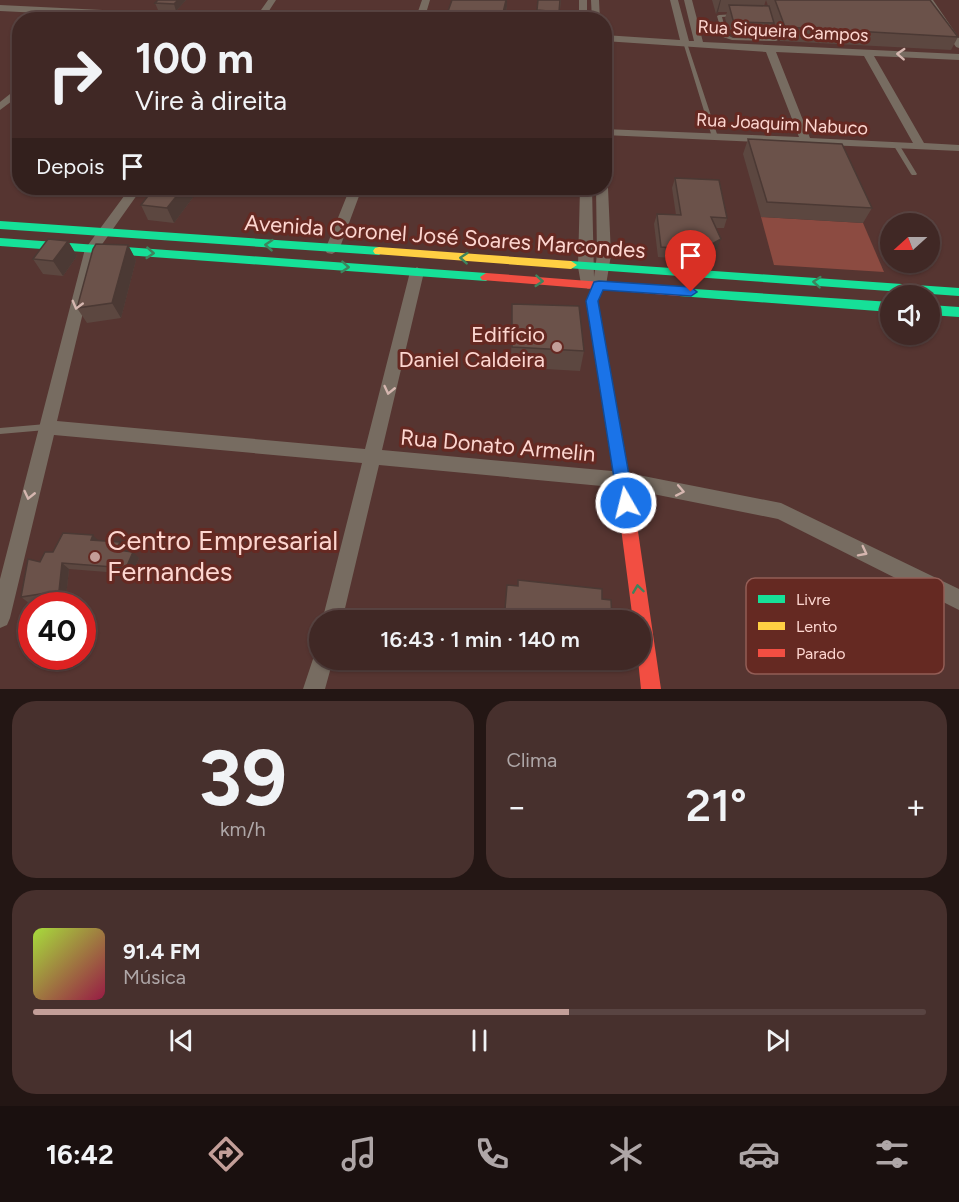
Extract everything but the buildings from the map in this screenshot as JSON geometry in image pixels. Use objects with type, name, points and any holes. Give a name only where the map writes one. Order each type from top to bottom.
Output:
[{"type":"main road","name":"Avenida Coronel José Soares Marcondes","points":[[0,225],[844,284],[880,289]]},
{"type":"main road","name":"Avenida Coronel José Soares Marcondes","points":[[0,242],[880,306]]},
{"type":"main road","points":[[309,264],[316,248]]},
{"type":"main road","points":[[593,285],[592,301],[623,480],[651,689]]},
{"type":"main road","name":"Avenida Coronel José Soares Marcondes","points":[[940,292],[959,292]]},
{"type":"main road","points":[[940,311],[959,312]]},
{"type":"street","points":[[674,0],[685,43]]},
{"type":"street","points":[[688,0],[699,44]]},
{"type":"street","points":[[928,0],[959,45]]},
{"type":"street","points":[[0,8],[107,9],[145,12]]},
{"type":"street","points":[[104,12],[107,9]]},
{"type":"street","name":"Rua Siqueira Campos","points":[[612,38],[770,49],[959,57]]},
{"type":"street","points":[[770,49],[806,142]]},
{"type":"street","points":[[867,52],[920,146]]},
{"type":"street","points":[[0,107],[10,99]]},
{"type":"street","name":"Rua Joaquim Nabuco","points":[[612,132],[959,148]]},
{"type":"street","points":[[0,618],[92,249],[131,195]]},
{"type":"street","points":[[332,250],[353,195]]},
{"type":"street","points":[[586,195],[585,267],[593,285]]},
{"type":"street","points":[[593,285],[602,268],[602,195]]},
{"type":"street","points":[[335,610],[417,272]]},
{"type":"street","name":"Rua Donato Armelin","points":[[46,427],[372,459],[623,480],[781,511],[915,578]]},
{"type":"street","name":"Rua Donato Armelin","points":[[944,592],[959,600]]},
{"type":"street","points":[[314,689],[319,670]]},
{"type":"lane","points":[[742,15],[719,16],[728,38],[776,40],[767,16]]},
{"type":"lane","points":[[685,43],[715,137]]},
{"type":"lane","points":[[897,146],[914,174]]},
{"type":"lane","points":[[844,284],[851,304]]},
{"type":"lane","points":[[0,431],[46,427]]},
{"type":"shaded area","points":[[761,217],[863,223],[880,263],[880,272],[774,265]]},
{"type":"traffic: fast","points":[[0,225],[379,251]]},
{"type":"traffic: fast","points":[[0,242],[486,277]]},
{"type":"traffic: fast","points":[[571,265],[959,292]]},
{"type":"traffic: fast","points":[[679,292],[880,306]]},
{"type":"traffic: fast","points":[[940,311],[959,312]]},
{"type":"traffic: slow","points":[[379,251],[571,265]]},
{"type":"traffic: slow","points":[[599,285],[592,301],[625,497]]},
{"type":"traffic: jam","points":[[486,277],[679,292]]},
{"type":"traffic: jam","points":[[625,497],[651,689]]},
{"type":"place","name":"Edifício Daniel Caldeira","points":[[557,347]]},
{"type":"place","name":"Centro Empresarial Fernandes","points":[[95,557]]},
{"type":"route","points":[[626,503],[592,301],[599,285],[691,292]]}]
